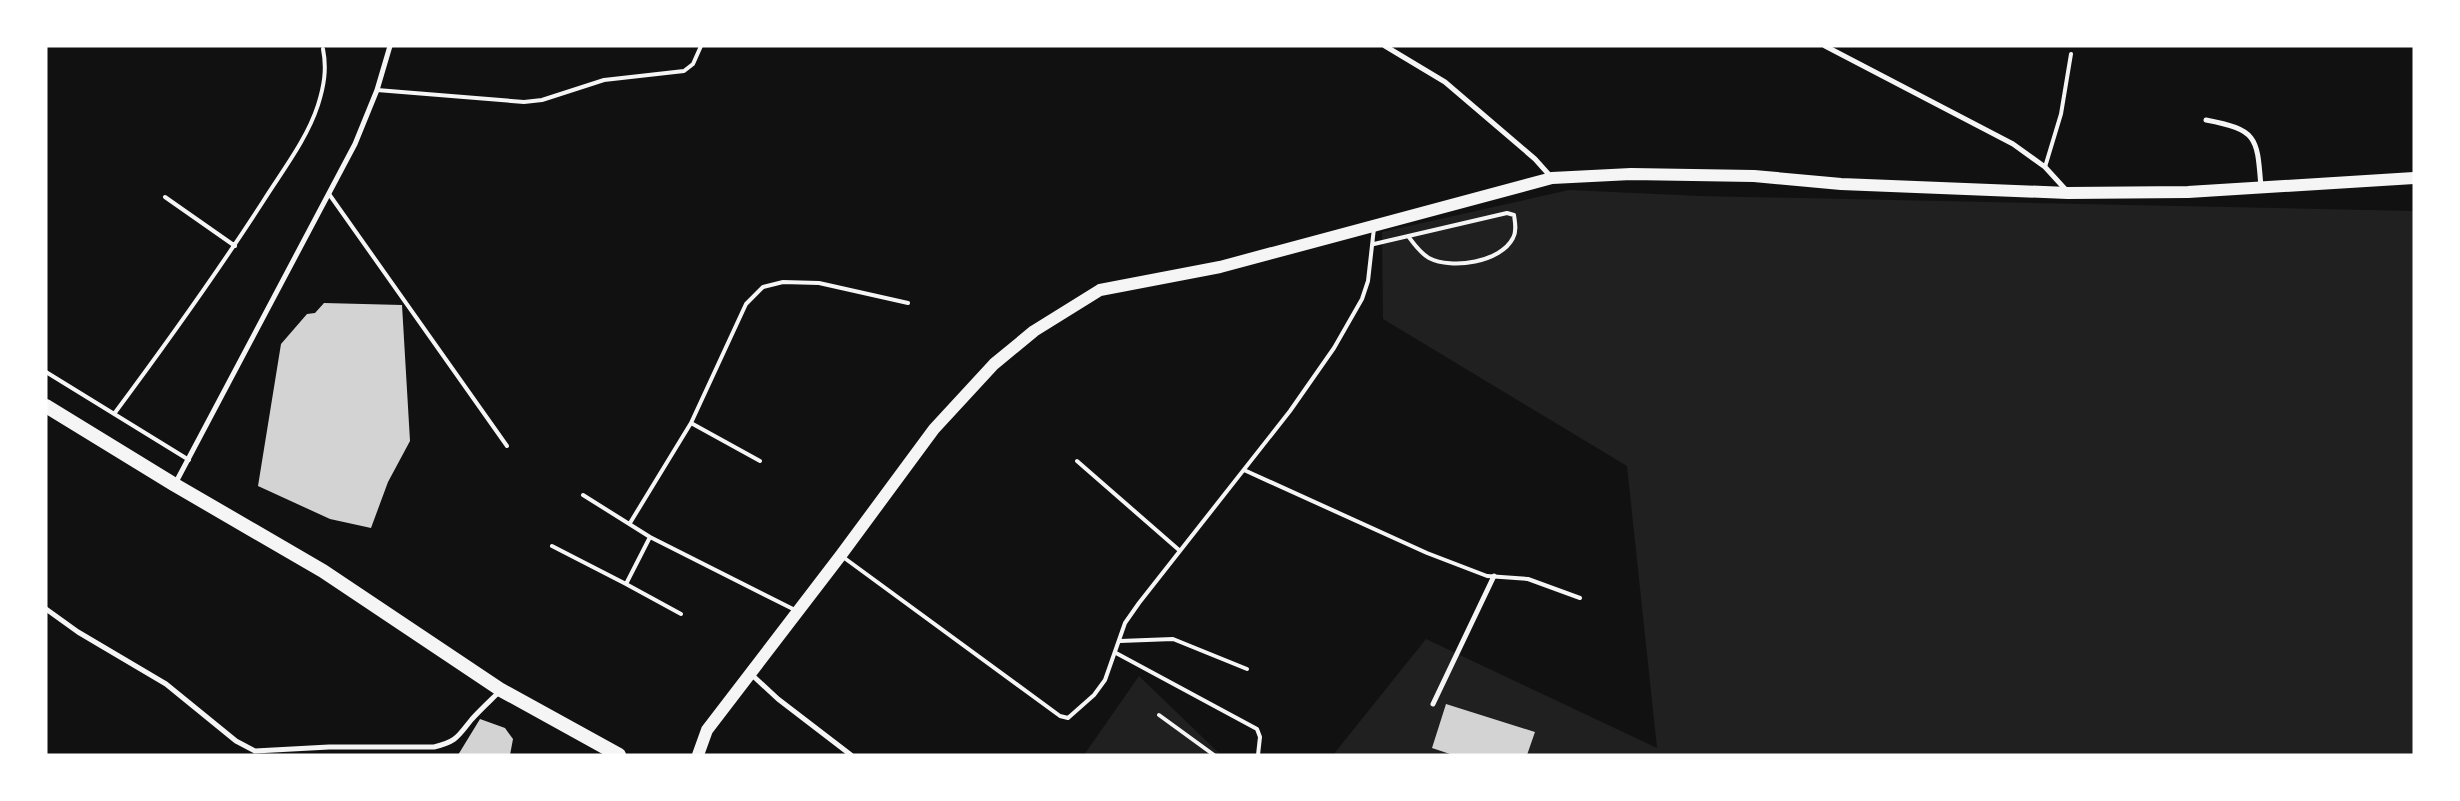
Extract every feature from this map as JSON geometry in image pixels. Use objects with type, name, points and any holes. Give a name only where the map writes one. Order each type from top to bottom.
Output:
[{"type":"highway","points":[[46,406],[175,485],[323,571],[502,690],[618,755]]},
{"type":"main road","points":[[698,755],[707,730],[841,556],[934,429],[994,364],[1034,331],[1100,290],[1220,267],[1552,178],[1631,174],[1754,176],[1841,184],[2068,193],[2188,192],[2414,178]]},
{"type":"street","points":[[175,485],[355,144],[377,90],[390,46]]},
{"type":"street","points":[[1385,46],[1445,82],[1535,159],[1552,178]]},
{"type":"street","points":[[1825,46],[2013,144],[2045,167],[2068,193]]},
{"type":"street","points":[[2206,120],[2240,128],[2249,134],[2257,145],[2261,188]]},
{"type":"street","points":[[1433,704],[1494,576]]},
{"type":"street","points":[[46,610],[78,632],[166,684],[236,741],[255,751],[329,747],[434,747],[446,744],[462,734],[471,720],[502,690]]},
{"type":"street","points":[[751,674],[778,699],[851,755]]},
{"type":"lane","points":[[377,90],[524,102],[542,100],[604,80],[684,72],[693,64],[701,46]]},
{"type":"lane","points":[[114,414],[235,246],[301,143],[318,106],[326,65],[323,49]]},
{"type":"lane","points":[[2045,167],[2061,114],[2071,54]]},
{"type":"lane","points":[[329,194],[507,446]]},
{"type":"lane","points":[[165,197],[235,246]]},
{"type":"lane","points":[[1374,244],[1408,236],[1507,213],[1514,215],[1514,238],[1494,256],[1482,261],[1448,262],[1431,259],[1421,252],[1408,236]]},
{"type":"lane","points":[[841,556],[1060,716],[1068,718],[1074,715],[1094,695],[1105,680],[1125,623],[1179,550],[1296,403],[1334,348],[1352,318],[1368,281],[1374,244],[1374,225]]},
{"type":"lane","points":[[630,523],[691,423],[746,304],[763,287],[783,282],[819,283],[908,302]]},
{"type":"lane","points":[[46,372],[189,460]]},
{"type":"lane","points":[[691,423],[760,461]]},
{"type":"lane","points":[[1077,461],[1179,550]]},
{"type":"lane","points":[[1244,470],[1427,553],[1487,576],[1528,580],[1580,598]]},
{"type":"lane","points":[[583,496],[630,523],[650,537],[797,611]]},
{"type":"lane","points":[[626,584],[650,537]]},
{"type":"lane","points":[[552,546],[681,614]]},
{"type":"lane","points":[[1120,641],[1173,639],[1247,669]]},
{"type":"lane","points":[[1116,653],[1257,729],[1260,737],[1258,755]]},
{"type":"lane","points":[[1159,715],[1214,755]]},
{"type":"shaded area","points":[[1569,190],[1701,196],[2414,211],[2414,755],[1333,755],[1426,639],[1657,748],[1627,466],[1383,319],[1382,232]]},
{"type":"shaded area","points":[[1139,676],[1221,755],[1084,755]]},
{"type":"building","points":[[324,303],[402,305],[410,441],[388,482],[371,528],[330,519],[258,486],[281,344],[307,314],[315,313]]},
{"type":"building","points":[[1446,704],[1535,732],[1527,755],[1453,755],[1432,748]]},
{"type":"building","points":[[480,719],[505,728],[513,739],[510,755],[458,755]]}]
